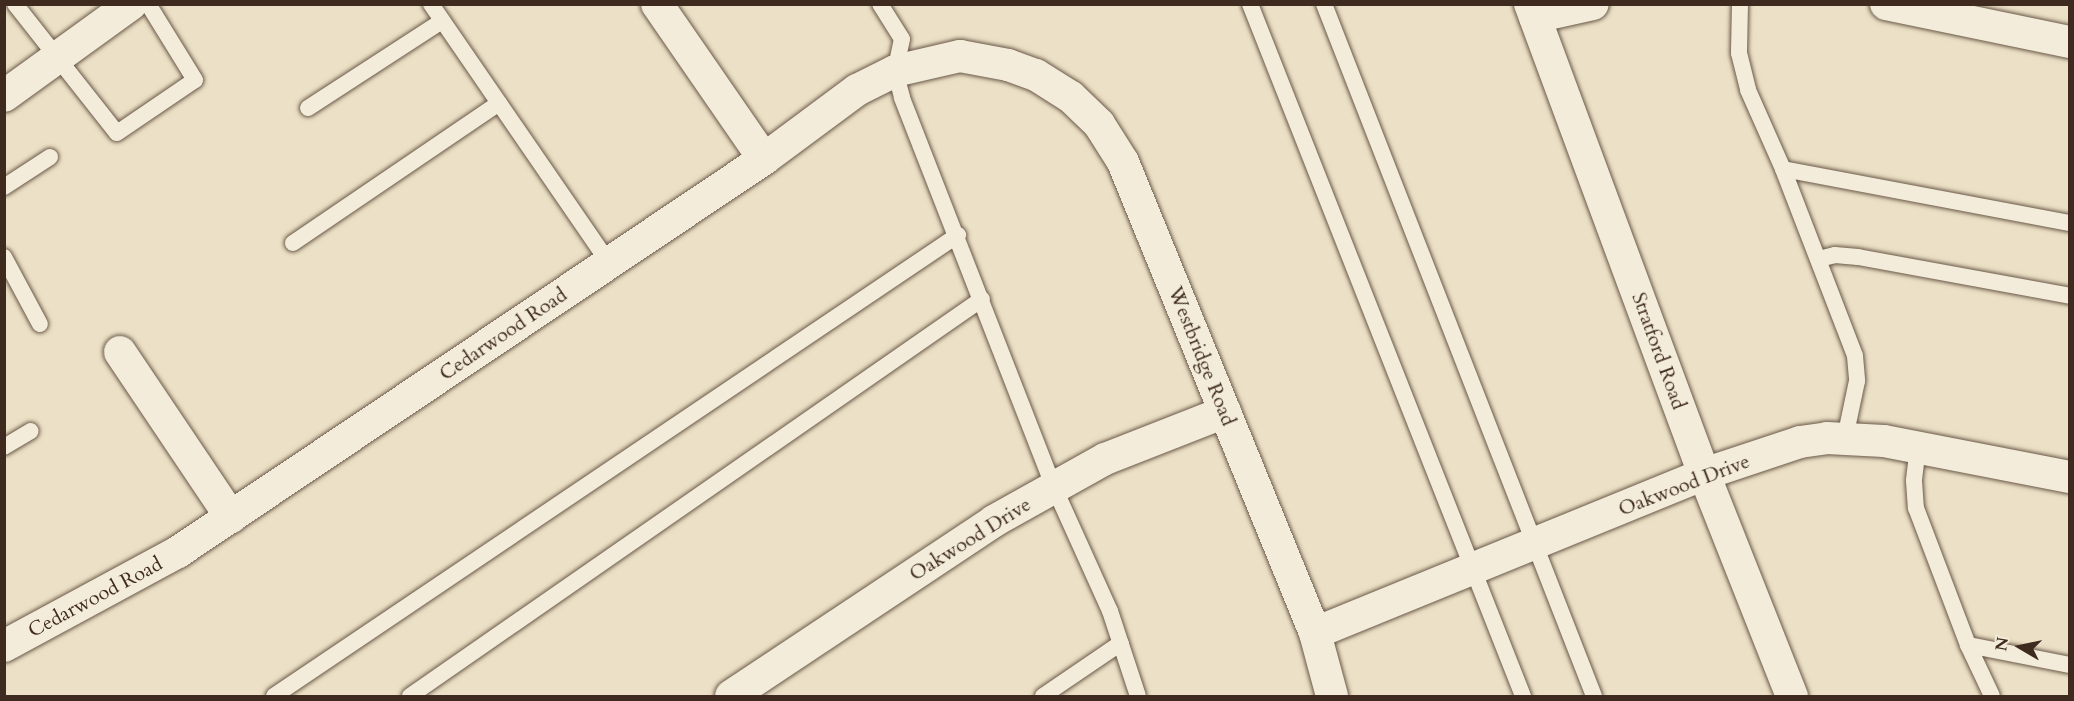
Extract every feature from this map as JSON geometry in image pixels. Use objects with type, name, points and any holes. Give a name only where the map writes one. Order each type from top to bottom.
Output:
[{"type":"street","points":[[4,96],[131,4]]},
{"type":"street","points":[[657,4],[764,159]]},
{"type":"street","points":[[1533,11],[1593,4]]},
{"type":"street","points":[[1886,4],[2070,42]]},
{"type":"street","name":"Stratford Road","points":[[1533,11],[1704,474],[1792,696]]},
{"type":"street","name":"Cedarwood Road","points":[[4,646],[178,552],[764,159],[857,90],[895,71],[960,56],[1008,64]]},
{"type":"street","name":"Westbridge Road","points":[[1008,64],[1036,75],[1071,97],[1099,124],[1123,162],[1315,633],[1332,696]]},
{"type":"street","points":[[120,352],[231,517]]},
{"type":"street","name":"Oakwood Drive","points":[[731,696],[994,521],[1105,459],[1225,412]]},
{"type":"street","name":"Oakwood Drive","points":[[1315,633],[1704,474],[1800,442],[1845,438],[1918,447],[2070,477]]},
{"type":"lane","points":[[15,4],[56,59],[117,133],[195,80],[147,4]]},
{"type":"lane","points":[[430,4],[609,263]]},
{"type":"lane","points":[[880,4],[902,39],[895,71],[902,98],[958,235],[1054,487],[1121,643],[1138,696]]},
{"type":"lane","points":[[1250,4],[1523,696]]},
{"type":"lane","points":[[1324,4],[1594,696]]},
{"type":"lane","points":[[1740,4],[1739,52],[1748,90],[1783,169],[1855,356],[1857,381],[1845,438]]},
{"type":"lane","points":[[308,108],[442,21]]},
{"type":"lane","points":[[293,243],[499,103]]},
{"type":"lane","points":[[4,187],[50,157]]},
{"type":"lane","points":[[1783,169],[2070,223]]},
{"type":"lane","points":[[274,696],[958,235]]},
{"type":"lane","points":[[1819,259],[1835,255],[1858,257],[2070,296]]},
{"type":"lane","points":[[4,257],[40,324]]},
{"type":"lane","points":[[410,696],[982,299]]},
{"type":"lane","points":[[4,447],[31,431]]},
{"type":"lane","points":[[1918,447],[1914,482],[1916,508],[1968,645],[1992,696]]},
{"type":"lane","points":[[1043,696],[1121,643]]},
{"type":"lane","points":[[1968,645],[2070,665]]}]
